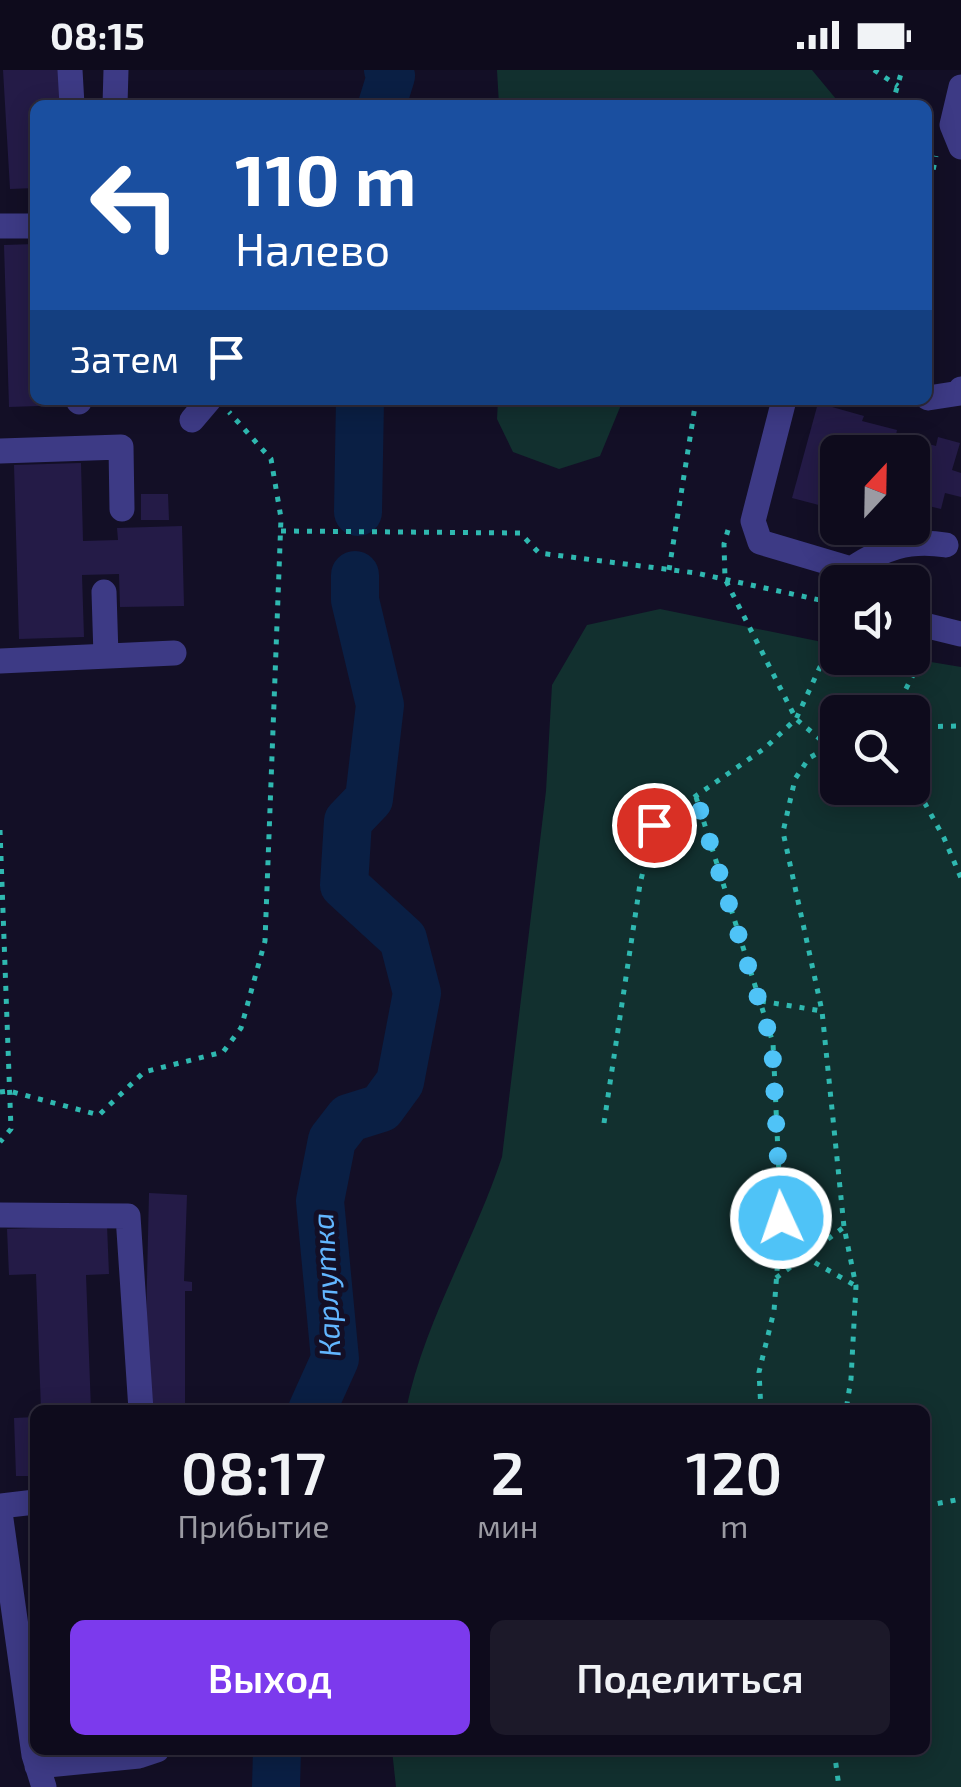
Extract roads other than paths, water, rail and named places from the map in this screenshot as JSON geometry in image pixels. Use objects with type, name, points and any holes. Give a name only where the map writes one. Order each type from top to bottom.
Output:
[{"type":"lane","points":[[70,70],[72,100]]},
{"type":"lane","points":[[115,100],[116,70]]},
{"type":"lane","points":[[961,87],[952,125],[961,146]]},
{"type":"lane","points":[[0,226],[30,226]]},
{"type":"lane","points":[[932,397],[960,393],[961,389]]},
{"type":"lane","points":[[192,420],[205,405]]},
{"type":"lane","points":[[783,405],[752,521],[760,542],[822,565]]},
{"type":"lane","points":[[0,451],[121,447],[122,508]]},
{"type":"lane","points":[[863,565],[876,553],[919,540],[946,545]]},
{"type":"lane","points":[[104,592],[106,656]]},
{"type":"lane","points":[[0,662],[174,653]]},
{"type":"lane","points":[[0,1215],[128,1216],[141,1405]]},
{"type":"lane","points":[[30,1503],[0,1509],[30,1709]]},
{"type":"lane","points":[[40,1776],[142,1755]]},
{"type":"waterway","name":"Карлутка","points":[[384,100],[391,76],[388,70]]},
{"type":"waterway","name":"Карлутка","points":[[358,512],[360,405]]},
{"type":"waterway","name":"Карлутка","points":[[314,1405],[335,1359],[320,1201],[332,1140],[349,1118],[381,1108],[400,1082],[417,993],[403,939],[344,885],[348,821],[369,799],[380,705],[355,600],[355,575]]},
{"type":"waterway","name":"Карлутка","points":[[276,1787],[277,1755]]}]
